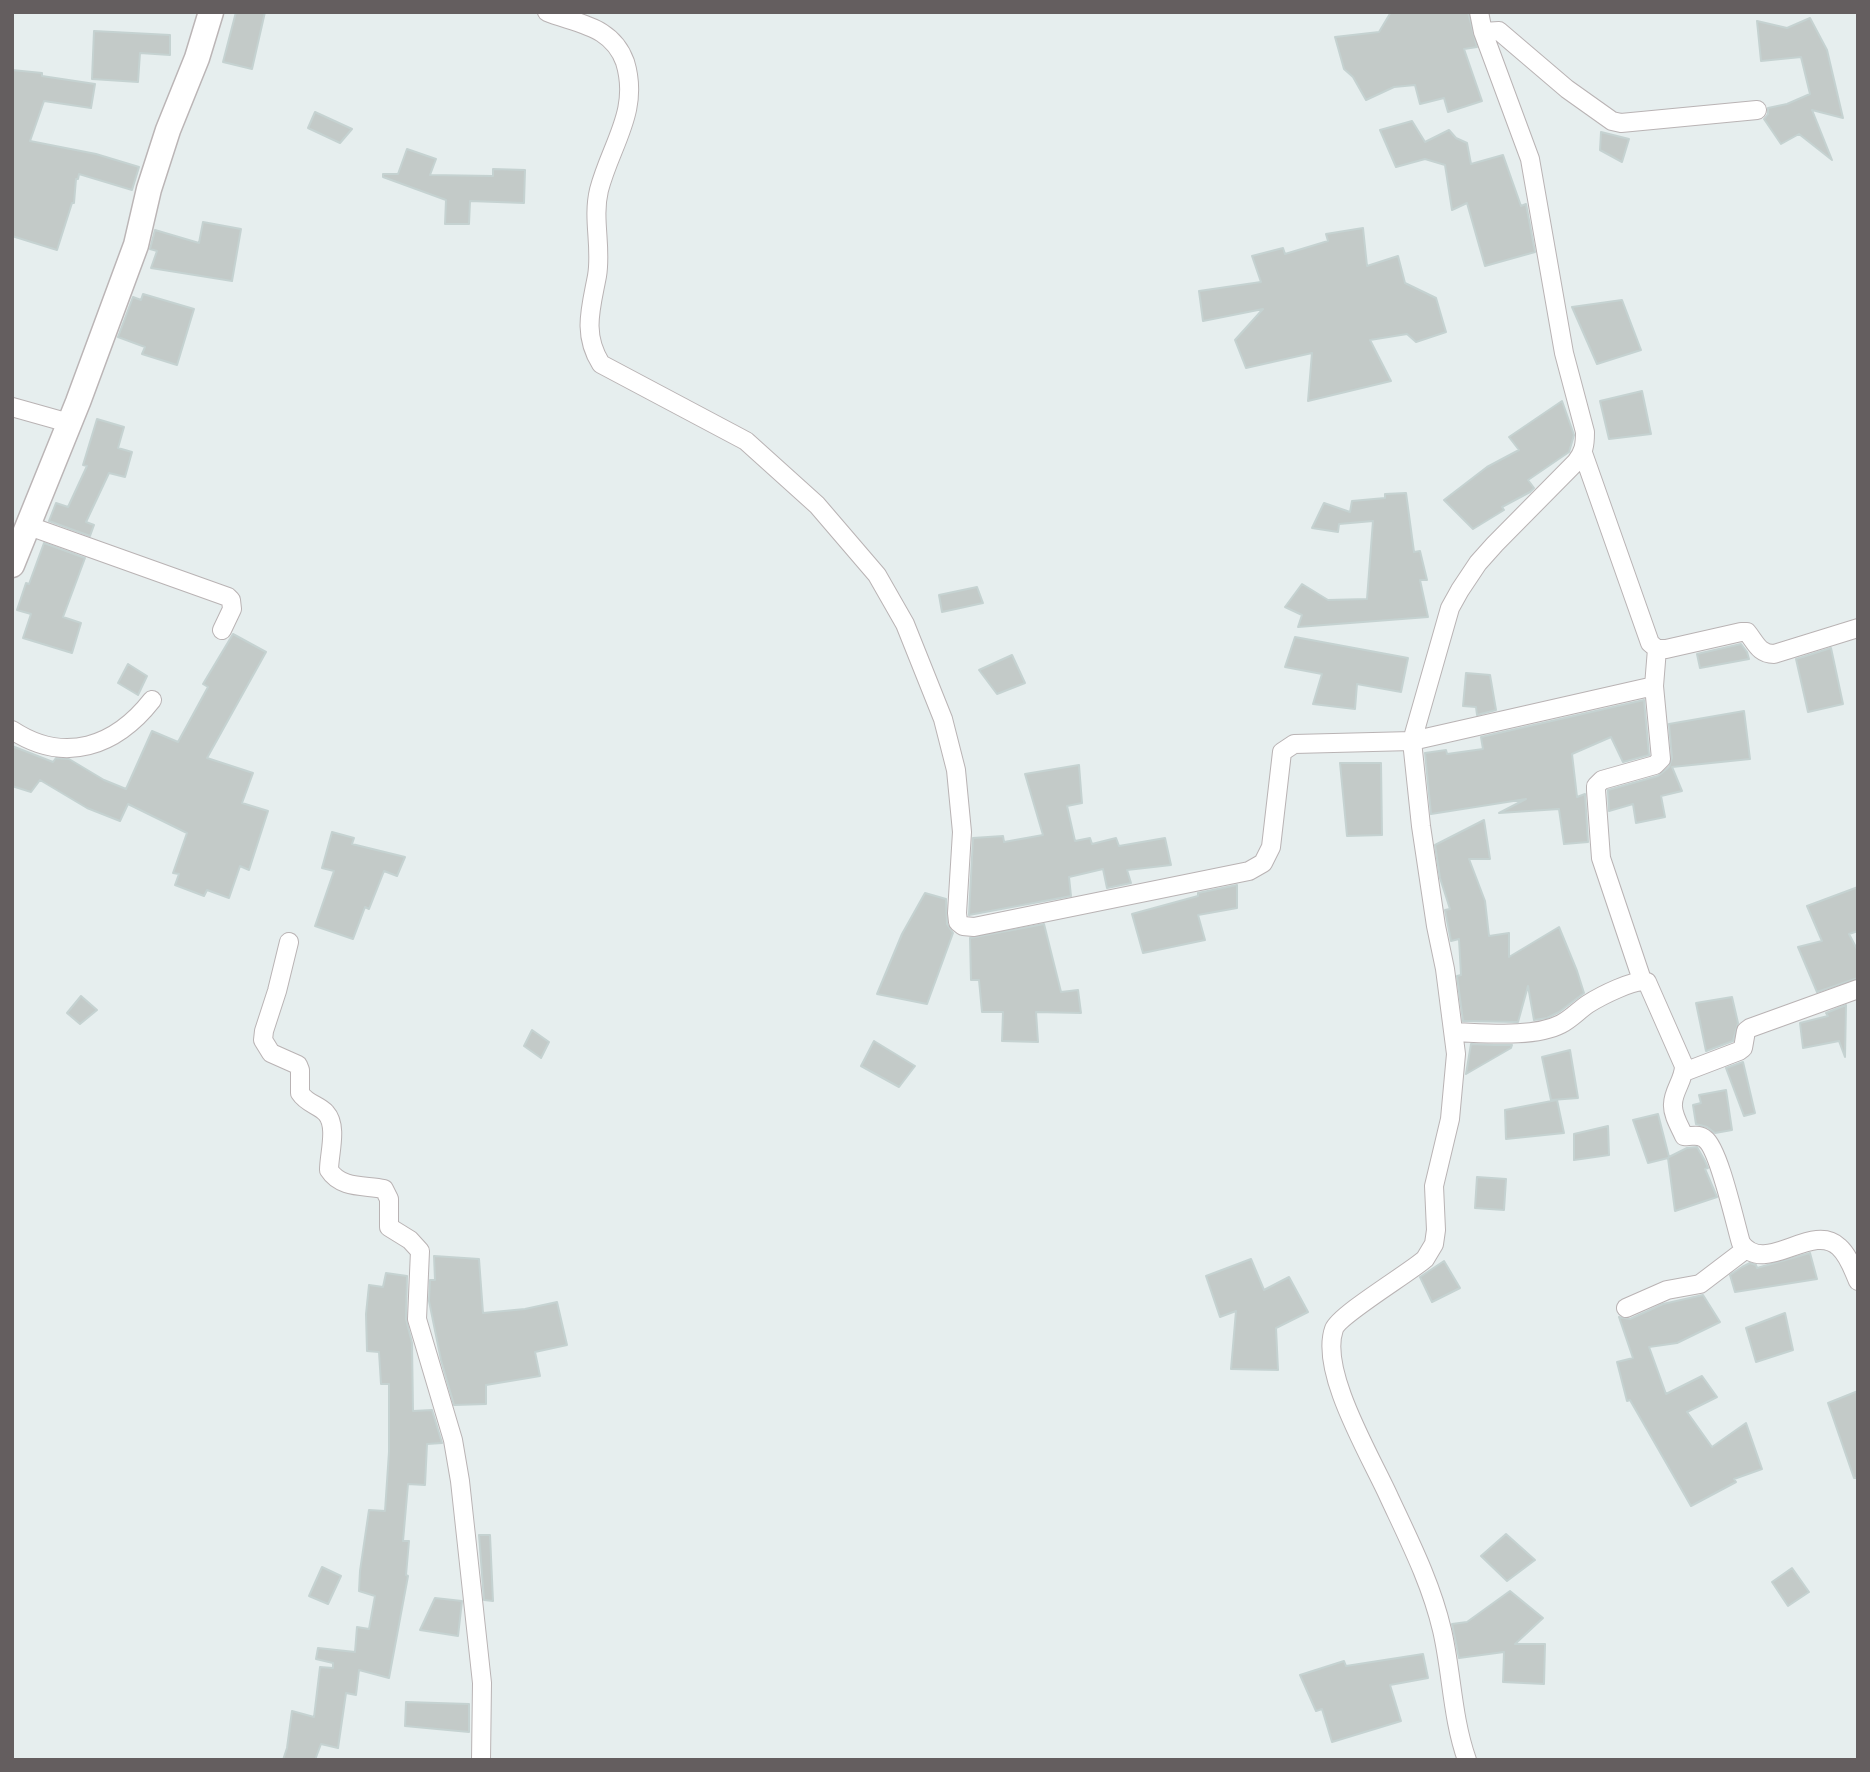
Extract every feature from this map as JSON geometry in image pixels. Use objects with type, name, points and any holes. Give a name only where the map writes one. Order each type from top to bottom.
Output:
[{"type":"street","points":[[12,565],[69,424],[136,245],[149,189],[211,12]]},
{"type":"street","points":[[547,12],[603,33],[621,52],[630,81],[629,107],[598,193],[595,224],[598,258],[589,327],[591,348],[601,363],[746,441],[817,505],[877,575],[909,636],[943,719],[956,770],[962,832],[957,913],[958,922],[963,926],[974,927],[1250,871],[1263,863],[1270,847],[1282,752],[1294,744],[1412,741],[1654,686]]},
{"type":"street","points":[[1479,12],[1483,32],[1530,159],[1564,353],[1585,432],[1583,453],[1650,643],[1657,649],[1666,649],[1747,632],[1760,650],[1774,654],[1858,628]]},
{"type":"street","points":[[1483,32],[1499,31],[1546,72],[1612,121],[1621,123],[1757,110]]},
{"type":"street","points":[[12,407],[69,424]]},
{"type":"street","points":[[1467,1760],[1452,1698],[1442,1630],[1427,1583],[1353,1422],[1335,1371],[1330,1344],[1335,1325],[1425,1259],[1434,1244],[1436,1230],[1434,1186],[1450,1119],[1456,1055],[1423,839],[1412,741],[1450,608],[1460,590],[1486,553],[1583,453]]},
{"type":"street","points":[[29,526],[228,597],[232,609],[222,630]]},
{"type":"street","points":[[1657,649],[1654,686],[1661,754],[1659,763],[1602,780],[1596,790],[1601,858],[1642,980],[1650,986],[1682,1060],[1684,1072],[1673,1103],[1674,1113],[1684,1136],[1698,1135],[1705,1138],[1714,1153],[1741,1243],[1746,1250],[1755,1254],[1766,1254],[1812,1242],[1830,1241],[1839,1246],[1846,1255],[1858,1281]]},
{"type":"street","points":[[12,730],[55,749],[76,748],[102,741],[121,731],[139,716],[152,700]]},
{"type":"street","points":[[289,942],[264,1031],[266,1047],[277,1058],[298,1065],[300,1093],[310,1104],[329,1116],[329,1170],[332,1174],[350,1185],[384,1189],[389,1199],[388,1227],[410,1240],[420,1251],[417,1319],[453,1440],[460,1481],[482,1683],[481,1760]]},
{"type":"street","points":[[1454,1032],[1516,1032],[1558,1026],[1595,1000],[1642,980]]},
{"type":"street","points":[[1684,1072],[1741,1050],[1747,1029],[1858,989]]},
{"type":"street","points":[[1626,1308],[1667,1290],[1700,1284],[1746,1250]]},
{"type":"building","points":[[236,12],[265,12],[252,69],[223,62]]},
{"type":"building","points":[[1391,12],[1468,12],[1477,47],[1464,49],[1482,101],[1448,112],[1444,98],[1420,104],[1415,85],[1394,87],[1366,100],[1353,77],[1344,69],[1335,37],[1379,32]]},
{"type":"building","points":[[1810,18],[1827,50],[1843,118],[1812,110],[1832,160],[1799,134],[1781,144],[1764,119],[1768,108],[1787,104],[1810,94],[1801,57],[1761,61],[1757,21],[1787,28]]},
{"type":"building","points":[[94,31],[170,35],[170,55],[140,53],[138,82],[92,79]]},
{"type":"building","points":[[12,70],[95,84],[91,108],[44,101],[30,141],[96,154],[139,167],[132,190],[79,174],[76,179],[74,203],[57,250],[12,236]]},
{"type":"building","points":[[315,112],[352,129],[340,143],[308,128]]},
{"type":"building","points":[[1412,121],[1425,142],[1449,130],[1456,138],[1467,143],[1471,164],[1503,155],[1521,206],[1526,204],[1535,252],[1485,266],[1467,203],[1452,210],[1445,165],[1425,159],[1396,167],[1380,130]]},
{"type":"building","points":[[1601,132],[1629,139],[1622,162],[1600,150]]},
{"type":"building","points":[[407,149],[436,159],[430,175],[493,176],[493,169],[525,170],[524,203],[470,201],[469,224],[445,224],[446,200],[383,177],[383,174],[398,174]]},
{"type":"building","points":[[203,222],[241,229],[232,281],[151,268],[157,251],[150,249],[155,230],[199,243]]},
{"type":"building","points":[[1363,228],[1367,266],[1398,256],[1405,283],[1436,298],[1446,332],[1416,342],[1407,334],[1370,340],[1391,381],[1308,401],[1312,353],[1246,368],[1235,340],[1263,309],[1203,321],[1199,291],[1261,282],[1252,256],[1283,248],[1285,254],[1328,241],[1326,234]]},
{"type":"building","points":[[143,294],[194,309],[177,365],[142,354],[145,347],[118,337],[133,297],[141,300]]},
{"type":"building","points":[[1622,300],[1641,350],[1597,364],[1572,307]]},
{"type":"building","points":[[1642,391],[1651,434],[1609,439],[1600,401]]},
{"type":"building","points":[[1562,401],[1574,435],[1569,452],[1528,480],[1534,488],[1530,492],[1502,507],[1504,510],[1473,529],[1444,500],[1487,467],[1519,450],[1509,437]]},
{"type":"building","points":[[97,419],[124,427],[118,448],[132,452],[125,477],[109,473],[86,522],[94,525],[90,536],[49,521],[56,503],[68,507],[87,466],[83,465]]},
{"type":"building","points":[[1406,493],[1414,552],[1420,551],[1427,580],[1420,580],[1428,617],[1298,627],[1302,615],[1285,607],[1302,584],[1328,600],[1367,599],[1373,521],[1339,524],[1338,532],[1312,528],[1324,503],[1350,512],[1352,501]]},
{"type":"building","points":[[44,543],[85,558],[63,617],[81,623],[72,653],[23,638],[31,614],[17,610]]},
{"type":"building","points":[[977,587],[983,603],[942,612],[939,595]]},
{"type":"building","points":[[233,634],[266,652],[207,758],[253,773],[242,803],[268,811],[249,870],[240,866],[229,898],[207,890],[204,896],[175,885],[179,874],[173,873],[187,833],[128,804],[120,821],[87,808],[40,780],[31,792],[12,786],[12,746],[53,762],[56,758],[69,759],[104,780],[126,789],[152,731],[178,742],[208,687],[203,684]]},
{"type":"building","points":[[1295,637],[1408,658],[1401,692],[1357,684],[1355,709],[1313,704],[1322,674],[1285,667]]},
{"type":"building","points":[[1741,644],[1749,659],[1700,668],[1697,654]]},
{"type":"building","points":[[1831,648],[1843,704],[1808,712],[1796,659]]},
{"type":"building","points":[[1012,655],[1025,683],[997,694],[979,670]]},
{"type":"building","points":[[128,664],[147,676],[138,695],[118,683]]},
{"type":"building","points":[[1466,673],[1490,675],[1496,710],[1477,715],[1476,707],[1463,706]]},
{"type":"building","points":[[1644,700],[1649,755],[1623,762],[1611,737],[1572,754],[1577,797],[1585,794],[1588,842],[1564,844],[1559,809],[1499,813],[1526,799],[1431,814],[1425,753],[1446,750],[1447,754],[1483,749],[1481,737]]},
{"type":"building","points":[[1744,711],[1750,759],[1672,767],[1682,791],[1661,796],[1665,817],[1636,823],[1633,804],[1609,811],[1608,790],[1658,776],[1669,767],[1672,758],[1669,724]]},
{"type":"building","points":[[1340,763],[1381,763],[1382,835],[1347,836]]},
{"type":"building","points":[[1079,765],[1082,803],[1067,806],[1075,841],[1090,838],[1092,844],[1116,838],[1119,846],[1165,838],[1171,865],[1127,870],[1131,883],[1107,888],[1103,869],[1069,877],[1071,896],[969,915],[973,838],[1003,836],[1004,842],[1043,835],[1025,774]]},
{"type":"building","points":[[1484,820],[1490,859],[1469,859],[1485,901],[1489,936],[1509,933],[1509,957],[1559,927],[1584,993],[1547,1018],[1534,1020],[1528,986],[1518,1022],[1463,1021],[1457,976],[1461,975],[1459,939],[1451,941],[1445,910],[1450,909],[1440,878],[1435,845]]},
{"type":"building","points":[[332,832],[354,838],[352,844],[405,857],[397,876],[384,871],[369,909],[365,907],[353,939],[315,926],[334,871],[322,868]]},
{"type":"building","points":[[1237,885],[1237,908],[1198,915],[1205,940],[1143,953],[1132,914],[1198,896],[1198,893]]},
{"type":"building","points":[[1858,887],[1858,931],[1849,934],[1858,951],[1858,978],[1817,992],[1798,947],[1822,941],[1807,906]]},
{"type":"building","points":[[925,893],[946,899],[947,924],[953,933],[927,1004],[877,994],[902,934]]},
{"type":"building","points":[[1044,924],[1061,992],[1078,990],[1081,1013],[1036,1012],[1038,1042],[1002,1041],[1003,1012],[982,1012],[979,980],[971,980],[970,938]]},
{"type":"building","points":[[81,996],[97,1010],[80,1024],[67,1013]]},
{"type":"building","points":[[1732,997],[1738,1023],[1733,1041],[1706,1051],[1696,1003]]},
{"type":"building","points":[[1846,1005],[1845,1057],[1839,1041],[1803,1048],[1800,1023],[1828,1016],[1826,1013]]},
{"type":"building","points":[[532,1030],[549,1042],[541,1058],[524,1046]]},
{"type":"building","points":[[874,1041],[915,1066],[899,1087],[861,1066]]},
{"type":"building","points":[[1471,1044],[1512,1045],[1466,1074]]},
{"type":"building","points":[[1570,1050],[1578,1098],[1551,1100],[1542,1057]]},
{"type":"building","points":[[1743,1062],[1755,1113],[1744,1116],[1726,1068]]},
{"type":"building","points":[[1726,1090],[1732,1130],[1715,1133],[1696,1124],[1693,1105],[1701,1103],[1699,1095]]},
{"type":"building","points":[[1557,1100],[1564,1133],[1506,1139],[1505,1110]]},
{"type":"building","points":[[1658,1114],[1669,1157],[1687,1148],[1697,1147],[1708,1168],[1705,1169],[1717,1197],[1675,1211],[1668,1158],[1648,1163],[1633,1120]]},
{"type":"building","points":[[1608,1126],[1609,1155],[1574,1160],[1574,1134]]},
{"type":"building","points":[[1477,1177],[1506,1179],[1504,1210],[1475,1208]]},
{"type":"building","points":[[1810,1253],[1817,1279],[1735,1292],[1730,1275],[1742,1267],[1750,1263],[1757,1268]]},
{"type":"building","points":[[434,1256],[479,1259],[483,1313],[525,1309],[557,1302],[567,1345],[535,1352],[540,1376],[486,1385],[486,1404],[454,1405],[441,1360],[429,1301],[430,1280],[435,1280]]},
{"type":"building","points":[[1251,1259],[1264,1290],[1289,1277],[1308,1312],[1276,1328],[1278,1370],[1231,1369],[1236,1311],[1220,1317],[1206,1276]]},
{"type":"building","points":[[1444,1261],[1460,1288],[1432,1302],[1420,1277]]},
{"type":"building","points":[[386,1273],[407,1276],[406,1319],[412,1343],[413,1411],[432,1410],[442,1443],[427,1444],[425,1485],[408,1484],[403,1541],[409,1541],[408,1576],[389,1678],[359,1670],[356,1695],[346,1693],[338,1748],[321,1744],[315,1760],[283,1760],[292,1711],[314,1717],[320,1667],[333,1668],[333,1663],[316,1659],[318,1648],[355,1652],[357,1627],[369,1629],[375,1596],[359,1591],[360,1571],[369,1510],[385,1511],[389,1452],[389,1384],[381,1384],[379,1352],[367,1351],[366,1314],[369,1285],[383,1287]]},
{"type":"building","points":[[1703,1295],[1720,1322],[1677,1343],[1649,1347],[1666,1394],[1702,1376],[1717,1397],[1687,1412],[1712,1447],[1746,1423],[1762,1469],[1734,1479],[1736,1482],[1691,1506],[1630,1400],[1627,1401],[1617,1362],[1633,1358],[1619,1317],[1630,1319],[1663,1304]]},
{"type":"building","points":[[1785,1313],[1793,1350],[1756,1362],[1746,1328]]},
{"type":"building","points":[[1858,1391],[1858,1478],[1854,1478],[1828,1403]]},
{"type":"building","points":[[1506,1534],[1535,1560],[1507,1581],[1481,1556]]},
{"type":"building","points":[[479,1535],[490,1535],[493,1601],[484,1600]]},
{"type":"building","points":[[322,1567],[341,1576],[328,1604],[309,1596]]},
{"type":"building","points":[[1792,1568],[1809,1592],[1788,1606],[1772,1582]]},
{"type":"building","points":[[1510,1591],[1543,1618],[1515,1644],[1545,1644],[1544,1684],[1503,1682],[1504,1652],[1459,1658],[1452,1624],[1467,1622]]},
{"type":"building","points":[[435,1598],[462,1601],[458,1636],[420,1630]]},
{"type":"building","points":[[1423,1654],[1428,1678],[1390,1685],[1401,1721],[1332,1742],[1322,1709],[1316,1711],[1300,1675],[1344,1661],[1346,1666]]},
{"type":"building","points":[[406,1702],[469,1704],[469,1732],[405,1726]]}]
